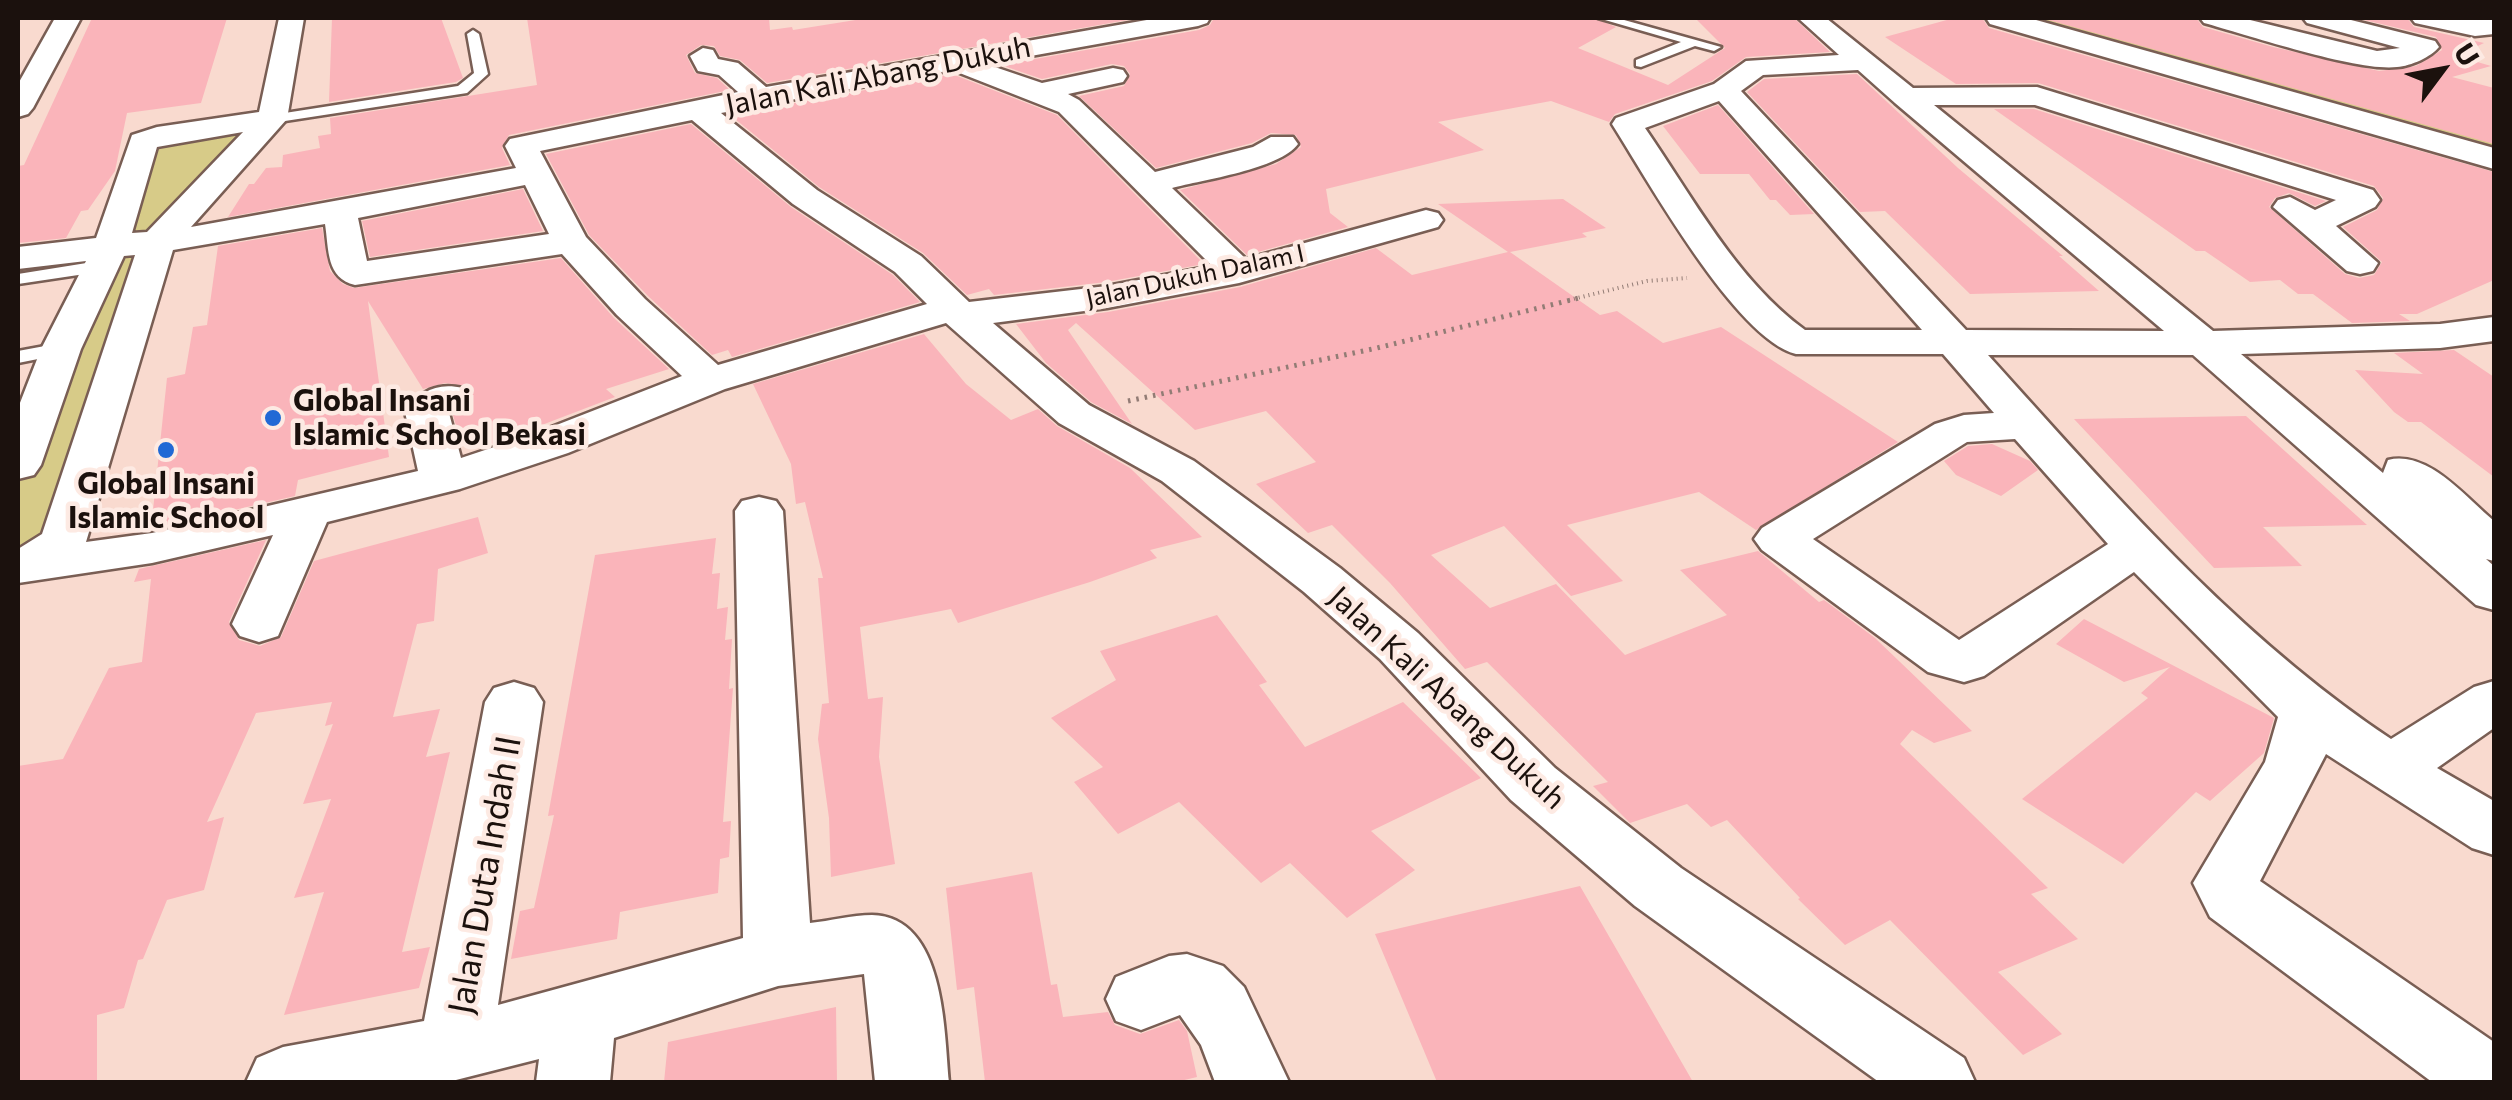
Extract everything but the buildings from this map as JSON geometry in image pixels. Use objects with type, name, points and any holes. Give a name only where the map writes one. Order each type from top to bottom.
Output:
[{"type":"street","name":"Jalan Kali Abang Dukuh","points":[[698,110],[1198,18]]},
{"type":"street","points":[[1811,18],[1863,62],[1922,96],[2064,191],[2494,546]]},
{"type":"street","points":[[1844,18],[2021,192],[2494,594]]},
{"type":"street","points":[[2000,18],[2494,159]]},
{"type":"street","points":[[2054,18],[2494,142]]},
{"type":"street","points":[[2213,18],[2378,59],[2398,59],[2426,47],[2316,18]]},
{"type":"street","points":[[2424,18],[2475,28],[2494,26]]},
{"type":"street","points":[[32,33],[64,23]]},
{"type":"street","points":[[18,108],[64,23]]},
{"type":"street","points":[[25,567],[57,548],[66,535],[157,242],[272,119],[273,24]]},
{"type":"street","points":[[700,39],[708,65],[728,68],[760,97]]},
{"type":"street","points":[[955,62],[1041,92],[1080,116],[1238,272]]},
{"type":"street","points":[[1863,62],[1719,68],[1626,124],[1733,276],[1779,331],[1796,342],[2203,343],[2440,336],[2494,329]]},
{"type":"street","points":[[1719,68],[2024,425],[2136,548],[2236,649],[2308,712],[2390,769],[2494,831]]},
{"type":"street","points":[[1041,92],[1113,76]]},
{"type":"street","points":[[1922,96],[2038,96],[2361,197],[2362,200],[2314,224]]},
{"type":"street","points":[[18,465],[33,392],[60,348],[105,256],[143,142],[233,108],[272,119]]},
{"type":"street","name":"Jalan Kali Abang Dukuh","points":[[698,110],[804,196],[908,264],[1074,414],[1147,451],[1322,580],[1399,646],[1533,784],[1674,898],[1938,1082]]},
{"type":"street","points":[[698,110],[522,145],[570,242],[631,307],[710,380]]},
{"type":"street","points":[[1147,184],[1273,149],[1223,127]]},
{"type":"street","points":[[2196,143],[2314,224],[2360,264]]},
{"type":"street","points":[[18,258],[105,256],[157,242],[534,174]]},
{"type":"street","points":[[2021,192],[2064,191]]},
{"type":"street","points":[[340,211],[351,271],[356,274],[570,242]]},
{"type":"street","name":"Jalan Dukuh Dalam I","points":[[25,567],[152,548],[444,479],[552,443],[710,380],[957,312],[1107,296],[1238,272],[1426,220]]},
{"type":"street","points":[[444,479],[428,412],[433,404],[448,397]]},
{"type":"street","points":[[2024,425],[1964,428],[1950,433],[1783,534],[1781,543],[1947,659],[1964,663],[2136,548]]},
{"type":"street","points":[[759,511],[778,957]]},
{"type":"street","points":[[258,624],[307,512]]},
{"type":"street","points":[[2390,769],[2494,701]]},
{"type":"street","name":"Jalan Duta Indah II","points":[[455,1048],[514,702]]},
{"type":"street","points":[[2308,712],[2294,764],[2226,889],[2232,898],[2491,1082]]},
{"type":"street","points":[[284,1082],[455,1048],[577,1050],[778,957],[872,944],[893,952],[898,962],[912,1082]]},
{"type":"street","points":[[1141,999],[1182,984],[1200,988],[1239,1045],[1252,1082]]},
{"type":"lane","points":[[1604,18],[1694,42],[1719,68]]},
{"type":"lane","points":[[272,119],[462,90],[481,74],[473,34]]},
{"type":"lane","points":[[1641,62],[1694,42]]},
{"type":"lane","points":[[18,278],[105,256]]},
{"type":"lane","points":[[18,357],[60,348]]},
{"type":"path","points":[[1074,414],[1377,348],[1647,281],[1733,276]]},
{"type":"shaded area","points":[[2000,18],[2048,18],[2494,141],[2494,159]]},
{"type":"shaded area","points":[[272,119],[157,242],[32,565],[18,569],[18,462],[61,349],[98,267],[18,278],[18,258],[111,246],[143,142]]},
{"type":"place","name":"Global Insani Islamic School Bekasi","points":[[273,418]]},
{"type":"place","name":"Global Insani Islamic School","points":[[166,450]]}]
